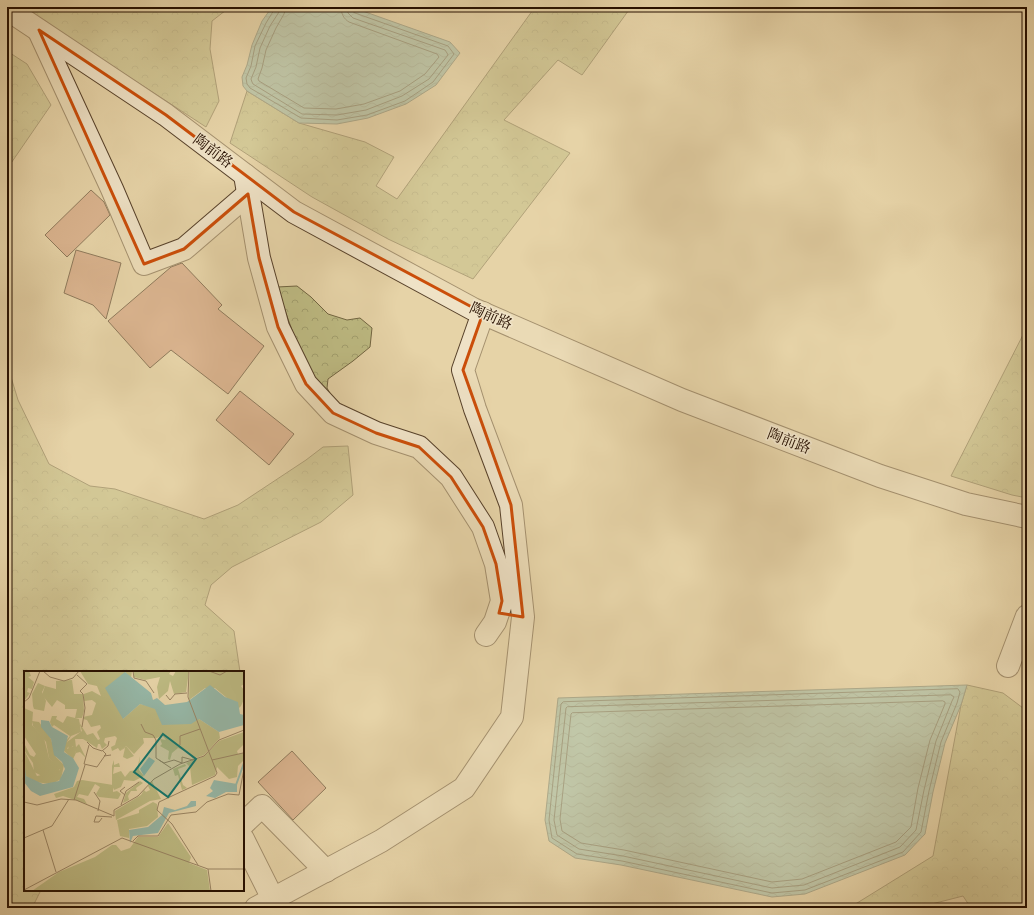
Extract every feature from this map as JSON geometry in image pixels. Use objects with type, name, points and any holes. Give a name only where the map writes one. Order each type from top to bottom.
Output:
[{"type":"street","name":"陶前路","points":[[7,9],[166,115],[246,184],[294,212],[473,309],[682,400],[880,476],[966,504],[1027,517]]},
{"type":"street","points":[[39,30],[112,189],[144,264],[184,249],[246,184]]},
{"type":"street","points":[[246,184],[260,258],[278,327],[306,384],[333,413],[376,433],[419,447],[451,477],[483,527],[496,564],[502,601],[495,622],[486,635]]},
{"type":"street","points":[[244,842],[264,904],[381,841],[464,788],[512,717],[523,616],[511,505],[475,409],[463,370],[483,313]]},
{"type":"street","points":[[499,613],[523,616]]},
{"type":"street","points":[[1008,666],[1027,616]]},
{"type":"street","points":[[244,823],[262,806],[326,871]]},
{"type":"highlighted area","points":[[39,30],[166,115],[294,212],[483,313],[463,370],[511,505],[523,617],[499,613],[502,601],[496,564],[483,527],[451,477],[419,447],[376,433],[333,413],[306,384],[278,327],[259,258],[248,194],[184,249],[144,264]]},
{"type":"green space","points":[[22,7],[230,7],[212,21],[210,49],[219,101],[206,127]]},
{"type":"green space","points":[[535,7],[631,7],[582,75],[558,60],[504,120],[570,153],[473,279],[388,239],[312,197],[230,143],[247,91],[299,123],[365,142],[394,157],[376,186],[397,199]]},
{"type":"green space","points":[[7,51],[27,64],[51,105],[7,169]]},
{"type":"green space","points":[[297,286],[311,297],[328,314],[347,320],[360,318],[372,328],[370,347],[328,379],[327,388],[335,402],[318,383],[300,352],[277,287]]},
{"type":"green space","points":[[1027,327],[1027,498],[1012,495],[951,476]]},
{"type":"green space","points":[[7,364],[18,400],[49,464],[90,486],[115,489],[204,519],[238,505],[323,447],[348,446],[353,495],[321,522],[232,567],[211,585],[205,605],[234,631],[240,671],[24,671],[24,891],[40,891],[32,908],[7,908]]},
{"type":"green space","points":[[967,685],[1003,693],[1027,711],[1027,908],[971,908],[963,896],[916,908],[849,908],[933,856],[961,705]]},
{"type":"water","points":[[272,7],[353,7],[450,42],[460,53],[436,85],[406,104],[368,118],[337,124],[299,123],[247,91],[243,86],[242,77],[252,45],[262,21]]},
{"type":"water","points":[[967,685],[961,705],[945,743],[933,792],[925,834],[905,855],[805,894],[772,897],[621,865],[575,858],[549,841],[545,820],[558,698]]},
{"type":"building","points":[[91,190],[104,202],[110,215],[67,257],[45,235]]},
{"type":"building","points":[[76,250],[121,263],[106,319],[93,305],[64,293]]},
{"type":"building","points":[[182,263],[222,305],[218,309],[264,346],[228,394],[171,350],[150,368],[108,321],[171,267]]},
{"type":"building","points":[[240,391],[294,434],[269,465],[216,420]]},
{"type":"building","points":[[292,751],[326,788],[293,820],[258,782]]}]
